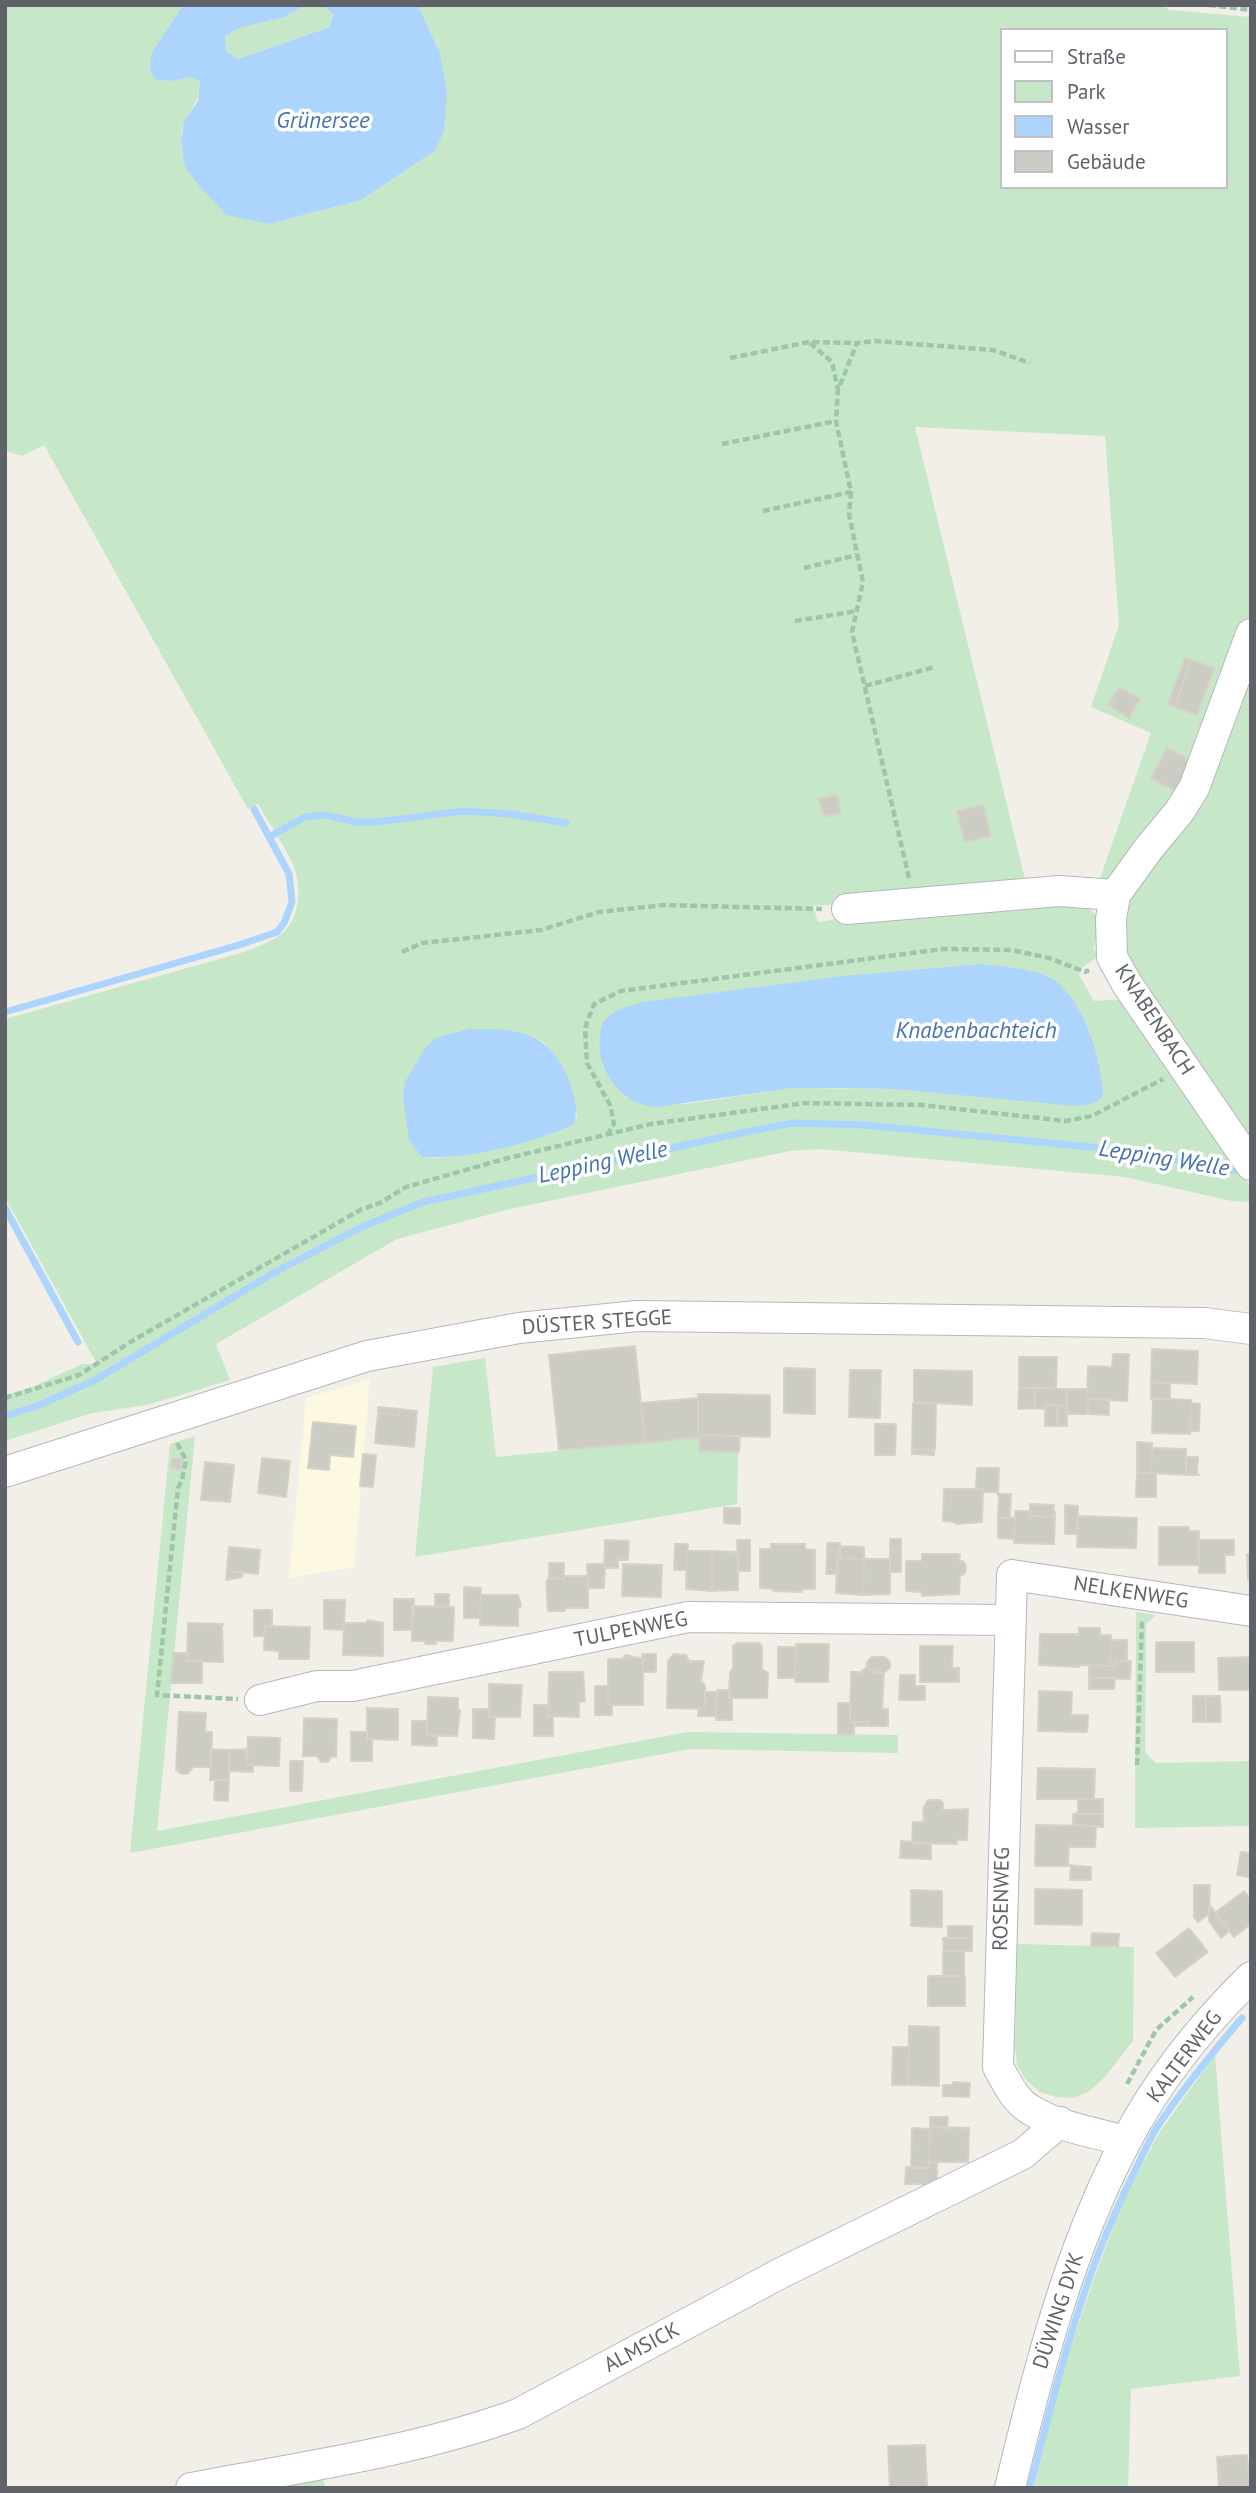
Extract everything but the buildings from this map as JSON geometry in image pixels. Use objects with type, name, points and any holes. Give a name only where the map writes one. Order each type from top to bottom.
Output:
[{"type":"street","name":"KNABENBACH","points":[[1247,1158],[1126,984],[1112,957],[1111,919],[1115,895],[1149,848],[1179,813],[1194,788],[1251,634]]},
{"type":"street","points":[[847,909],[1059,891],[1115,895]]},
{"type":"street","name":"DÜSTER STEGGE","points":[[5,1472],[367,1356],[507,1330],[637,1316],[1204,1323],[1251,1329]]},
{"type":"street","name":"NELKENWEG","points":[[1012,1575],[1251,1611]]},
{"type":"street","name":"ROSENWEG","points":[[1012,1575],[998,2067],[1012,2092],[1031,2110],[1060,2122],[1126,2141]]},
{"type":"street","name":"TULPENWEG","points":[[260,1700],[317,1686],[353,1686],[688,1617],[1009,1620]]},
{"type":"street","name":"KALTERWEG","points":[[1126,2141],[1161,2082],[1190,2043],[1251,1977]]},
{"type":"street","name":"ALMSICK","points":[[191,2488],[399,2449],[476,2429],[518,2414],[781,2273],[1023,2154],[1060,2122]]},
{"type":"street","name":"DÜWING DYK","points":[[1010,2488],[1056,2316],[1097,2202],[1126,2141]]},
{"type":"path","points":[[1209,5],[1251,10]]},
{"type":"path","points":[[730,358],[809,342],[876,341],[993,350],[1030,363]]},
{"type":"path","points":[[809,342],[832,362],[838,390],[836,421],[851,492],[849,514],[863,582],[852,632],[913,903]]},
{"type":"path","points":[[838,390],[857,343]]},
{"type":"path","points":[[722,444],[836,421]]},
{"type":"path","points":[[763,511],[851,492]]},
{"type":"path","points":[[804,568],[857,555]]},
{"type":"path","points":[[795,621],[857,611]]},
{"type":"path","points":[[865,686],[935,667]]},
{"type":"path","points":[[402,952],[422,943],[541,930],[599,912],[664,905],[847,909]]},
{"type":"path","points":[[607,1135],[614,1124],[610,1105],[587,1063],[585,1028],[594,1004],[621,991],[943,949],[1012,950],[1049,958],[1085,972],[1112,957]]},
{"type":"path","points":[[5,1398],[79,1375],[132,1341],[362,1209],[380,1203],[406,1187],[504,1159],[650,1124],[805,1103],[922,1105],[1066,1121],[1092,1116],[1161,1080],[1182,1063]]},
{"type":"path","points":[[164,1421],[186,1460],[178,1488],[157,1695],[260,1700]]},
{"type":"path","points":[[1138,1765],[1142,1595]]},
{"type":"shaded area","points":[[370,1379],[354,1567],[289,1578],[306,1398]]},
{"type":"green space","points":[[5,5],[183,5],[151,54],[150,70],[156,80],[171,81],[193,77],[200,82],[197,99],[182,130],[184,165],[269,224],[361,200],[435,151],[439,51],[418,5],[1162,5],[1169,10],[1251,17],[1251,616],[1198,765],[1120,879],[1099,881],[1151,733],[1091,707],[1119,625],[1105,436],[915,427],[1027,887],[813,906],[818,922],[897,911],[1082,903],[1095,914],[1102,926],[1093,948],[1099,956],[1077,971],[1094,1001],[1128,999],[1240,1162],[1251,1192],[1251,1202],[1232,1201],[1125,1177],[820,1149],[790,1151],[510,1209],[397,1239],[216,1344],[230,1380],[147,1405],[92,1413],[5,1441],[5,1395],[32,1387],[82,1364],[97,1364],[5,1197],[5,1019],[241,953],[261,945],[276,938],[286,929],[295,914],[298,896],[295,870],[283,845],[258,804],[248,809],[44,445],[22,456],[5,451]],"holes":[[[980,964],[1068,995],[1092,1039],[1099,1063],[1011,1099],[894,1089],[793,1088],[686,1104],[626,1097],[609,1078],[602,1065],[853,975]],[[541,1040],[566,1075],[577,1117],[554,1133],[493,1150],[438,1158],[422,1157]]]},
{"type":"green space","points":[[322,5],[333,14],[330,27],[238,59],[226,51],[225,36],[239,28],[285,17],[303,6]]},
{"type":"green space","points":[[1251,657],[1251,1141],[1127,972],[1124,897]]},
{"type":"green space","points":[[485,1358],[496,1457],[700,1437],[700,1451],[738,1452],[737,1504],[415,1557],[433,1367]]},
{"type":"green space","points":[[195,1436],[157,1831],[688,1732],[898,1735],[898,1753],[690,1749],[130,1853],[170,1444]]},
{"type":"green space","points":[[1136,1612],[1156,1615],[1146,1624],[1145,1752],[1156,1763],[1251,1761],[1251,1826],[1135,1828]]},
{"type":"green space","points":[[1017,1944],[1134,1947],[1133,2041],[1104,2078],[1090,2091],[1074,2098],[1056,2097],[1040,2092],[1026,2080],[1017,2065]]},
{"type":"green space","points":[[1215,2055],[1240,2376],[1131,2389],[1128,2488],[1034,2488],[1061,2376],[1121,2206],[1159,2133]]},
{"type":"green space","points":[[320,2471],[326,2488],[225,2488]]},
{"type":"water","name":"Grünersee","points":[[183,5],[305,5],[285,17],[239,28],[225,36],[226,51],[238,59],[330,27],[333,14],[322,5],[418,5],[439,51],[447,91],[444,131],[435,151],[361,200],[269,224],[227,215],[199,186],[184,165],[181,141],[184,121],[198,101],[200,82],[193,77],[171,81],[156,80],[150,71],[151,54]]},
{"type":"water","name":"Knabenbachteich","points":[[980,964],[1038,973],[1054,980],[1064,989],[1080,1011],[1096,1051],[1103,1088],[1099,1100],[1076,1106],[894,1089],[793,1088],[656,1107],[644,1105],[622,1093],[602,1063],[600,1035],[603,1023],[614,1012],[642,1002],[853,975]]},
{"type":"water","points":[[470,1029],[519,1032],[543,1043],[562,1066],[570,1083],[576,1110],[573,1125],[499,1149],[460,1156],[422,1157],[409,1140],[403,1095],[405,1082],[426,1047],[438,1037]]},
{"type":"waterway","points":[[5,1012],[277,932],[284,923],[292,902],[289,874],[254,809]]},
{"type":"waterway","points":[[269,837],[305,817],[325,815],[356,822],[376,822],[464,811],[511,814],[566,823]]},
{"type":"waterway","name":"Lepping Welle","points":[[5,1416],[37,1406],[95,1380],[277,1271],[364,1226],[423,1202],[746,1132],[793,1123],[865,1125],[1111,1149],[1246,1172]]},
{"type":"waterway","points":[[5,1208],[78,1342]]},
{"type":"waterway","points":[[1030,2488],[1073,2328],[1115,2212],[1157,2127],[1198,2071],[1242,2018]]}]
